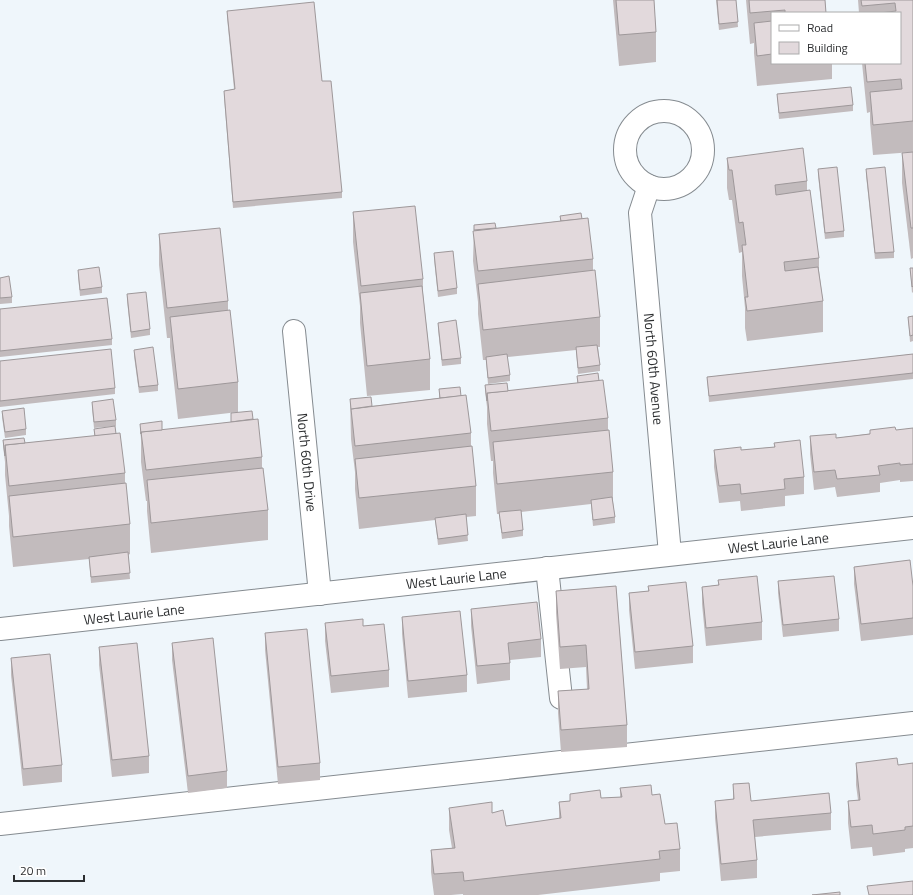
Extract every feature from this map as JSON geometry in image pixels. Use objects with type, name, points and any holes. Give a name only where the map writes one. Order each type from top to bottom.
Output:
[{"type":"street","name":"North 60th Avenue","points":[[649,186],[640,213],[670,554]]},
{"type":"street","name":"North 60th Drive","points":[[294,331],[320,594]]},
{"type":"street","name":"West Laurie Lane","points":[[0,629],[913,528]]},
{"type":"street","points":[[547,568],[561,698]]},
{"type":"street","points":[[0,824],[913,723]]},
{"type":"building","points":[[616,0],[654,0],[656,32],[619,35]]},
{"type":"building","points":[[717,0],[736,0],[738,22],[719,24]]},
{"type":"building","points":[[749,0],[825,0],[826,12],[785,12],[785,10],[750,13]]},
{"type":"building","points":[[861,0],[913,0],[913,121],[873,125],[870,92],[902,89],[901,79],[867,82],[865,64],[901,64],[901,12],[888,12],[896,11],[895,3],[862,6]]},
{"type":"building","points":[[314,2],[322,81],[331,81],[342,192],[233,202],[224,91],[235,89],[227,11]]},
{"type":"building","points":[[771,21],[771,54],[757,56],[754,23]]},
{"type":"building","points":[[851,87],[853,105],[779,113],[777,94]]},
{"type":"building","points":[[803,148],[807,181],[775,185],[776,195],[810,190],[819,258],[784,262],[785,271],[818,267],[823,301],[747,311],[745,297],[748,297],[742,245],[746,245],[743,222],[739,223],[732,170],[729,170],[727,158]]},
{"type":"building","points":[[913,152],[913,228],[911,228],[902,153]]},
{"type":"building","points":[[837,167],[844,231],[825,233],[818,169]]},
{"type":"building","points":[[885,167],[894,252],[875,253],[866,169]]},
{"type":"building","points":[[415,206],[423,279],[361,286],[353,212]]},
{"type":"building","points":[[581,213],[582,219],[561,221],[560,216]]},
{"type":"building","points":[[588,218],[593,259],[478,271],[473,231]]},
{"type":"building","points":[[495,223],[496,228],[474,230],[474,225]]},
{"type":"building","points":[[220,228],[228,301],[167,308],[159,234]]},
{"type":"building","points":[[453,251],[457,288],[438,291],[434,253]]},
{"type":"building","points":[[99,267],[102,287],[80,290],[78,270]]},
{"type":"building","points":[[910,268],[913,268],[912,287]]},
{"type":"building","points":[[595,270],[600,317],[483,330],[478,284]]},
{"type":"building","points":[[9,276],[12,297],[0,298],[0,278]]},
{"type":"building","points":[[422,286],[430,359],[367,366],[360,293]]},
{"type":"building","points":[[146,292],[150,329],[131,332],[127,294]]},
{"type":"building","points":[[107,298],[112,339],[0,351],[0,309]]},
{"type":"building","points":[[230,310],[238,382],[178,389],[170,317]]},
{"type":"building","points":[[913,316],[913,335],[910,336],[908,317]]},
{"type":"building","points":[[456,320],[461,358],[442,360],[438,323]]},
{"type":"building","points":[[597,345],[600,365],[578,368],[576,347]]},
{"type":"building","points":[[153,347],[158,385],[139,387],[134,350]]},
{"type":"building","points":[[111,349],[115,388],[0,401],[0,361]]},
{"type":"building","points":[[507,354],[510,375],[488,378],[486,357]]},
{"type":"building","points":[[913,354],[913,373],[709,396],[707,377]]},
{"type":"building","points":[[598,373],[599,381],[578,383],[577,376]]},
{"type":"building","points":[[603,380],[608,418],[491,431],[487,393]]},
{"type":"building","points":[[507,383],[508,391],[487,393],[487,401],[485,385]]},
{"type":"building","points":[[460,387],[461,396],[440,398],[439,389]]},
{"type":"building","points":[[466,395],[471,433],[355,446],[351,409]]},
{"type":"building","points":[[371,397],[372,406],[351,409],[350,399]]},
{"type":"building","points":[[113,399],[116,420],[94,422],[92,402]]},
{"type":"building","points":[[24,408],[26,429],[5,432],[2,411]]},
{"type":"building","points":[[252,411],[253,419],[231,422],[231,413]]},
{"type":"building","points":[[258,419],[262,457],[146,470],[141,432]]},
{"type":"building","points":[[162,421],[162,430],[141,432],[141,434],[140,424]]},
{"type":"building","points":[[115,426],[116,434],[95,436],[94,429]]},
{"type":"building","points":[[895,427],[896,430],[913,428],[913,464],[900,465],[900,463],[878,466],[880,475],[837,479],[835,470],[814,472],[810,436],[836,434],[836,438],[870,434],[870,430]]},
{"type":"building","points":[[609,430],[613,472],[497,484],[493,442]]},
{"type":"building","points":[[120,433],[125,473],[9,486],[5,445]]},
{"type":"building","points":[[24,438],[25,443],[5,445],[5,456],[3,440]]},
{"type":"building","points":[[800,440],[804,477],[784,479],[785,489],[741,494],[740,484],[719,486],[714,450],[741,447],[741,450],[775,447],[774,443]]},
{"type":"building","points":[[472,446],[476,486],[359,498],[355,459]]},
{"type":"building","points":[[263,468],[268,510],[151,523],[147,480]]},
{"type":"building","points":[[126,483],[130,524],[13,537],[9,496]]},
{"type":"building","points":[[612,497],[615,517],[593,520],[591,500]]},
{"type":"building","points":[[521,510],[523,530],[502,533],[499,512]]},
{"type":"building","points":[[466,514],[468,535],[438,539],[435,518]]},
{"type":"building","points":[[128,552],[130,573],[91,577],[89,557]]},
{"type":"building","points":[[910,560],[913,586],[913,618],[861,624],[854,567]]},
{"type":"building","points":[[757,576],[762,622],[706,628],[702,587],[719,585],[718,580]]},
{"type":"building","points":[[834,576],[839,619],[783,625],[778,581]]},
{"type":"building","points":[[686,582],[693,646],[635,652],[629,593],[649,591],[648,586]]},
{"type":"building","points":[[616,586],[627,725],[561,730],[558,691],[589,689],[586,645],[560,647],[556,591]]},
{"type":"building","points":[[537,602],[541,639],[508,643],[510,663],[477,666],[471,609]]},
{"type":"building","points":[[460,611],[467,675],[408,681],[402,617]]},
{"type":"building","points":[[363,619],[363,626],[384,624],[389,670],[331,676],[325,623]]},
{"type":"building","points":[[307,629],[320,763],[278,767],[265,633]]},
{"type":"building","points":[[213,638],[227,771],[188,776],[172,643]]},
{"type":"building","points":[[137,643],[149,756],[112,760],[99,647]]},
{"type":"building","points":[[50,654],[62,765],[23,769],[11,658]]},
{"type":"building","points":[[897,758],[898,765],[913,763],[913,826],[905,827],[905,830],[873,834],[872,825],[851,827],[848,801],[860,800],[856,763]]},
{"type":"building","points":[[749,783],[751,801],[829,793],[831,813],[753,820],[757,860],[721,864],[715,801],[734,799],[733,784]]},
{"type":"building","points":[[651,785],[652,795],[660,794],[665,824],[677,823],[680,849],[659,851],[660,859],[464,881],[463,872],[434,874],[431,850],[455,848],[449,808],[492,802],[492,813],[503,810],[506,826],[561,818],[559,802],[570,801],[570,794],[600,790],[601,798],[622,797],[620,788]]},
{"type":"building","points":[[913,881],[913,895],[869,895],[867,886]]},
{"type":"building","points":[[840,892],[840,895],[812,895]]}]
